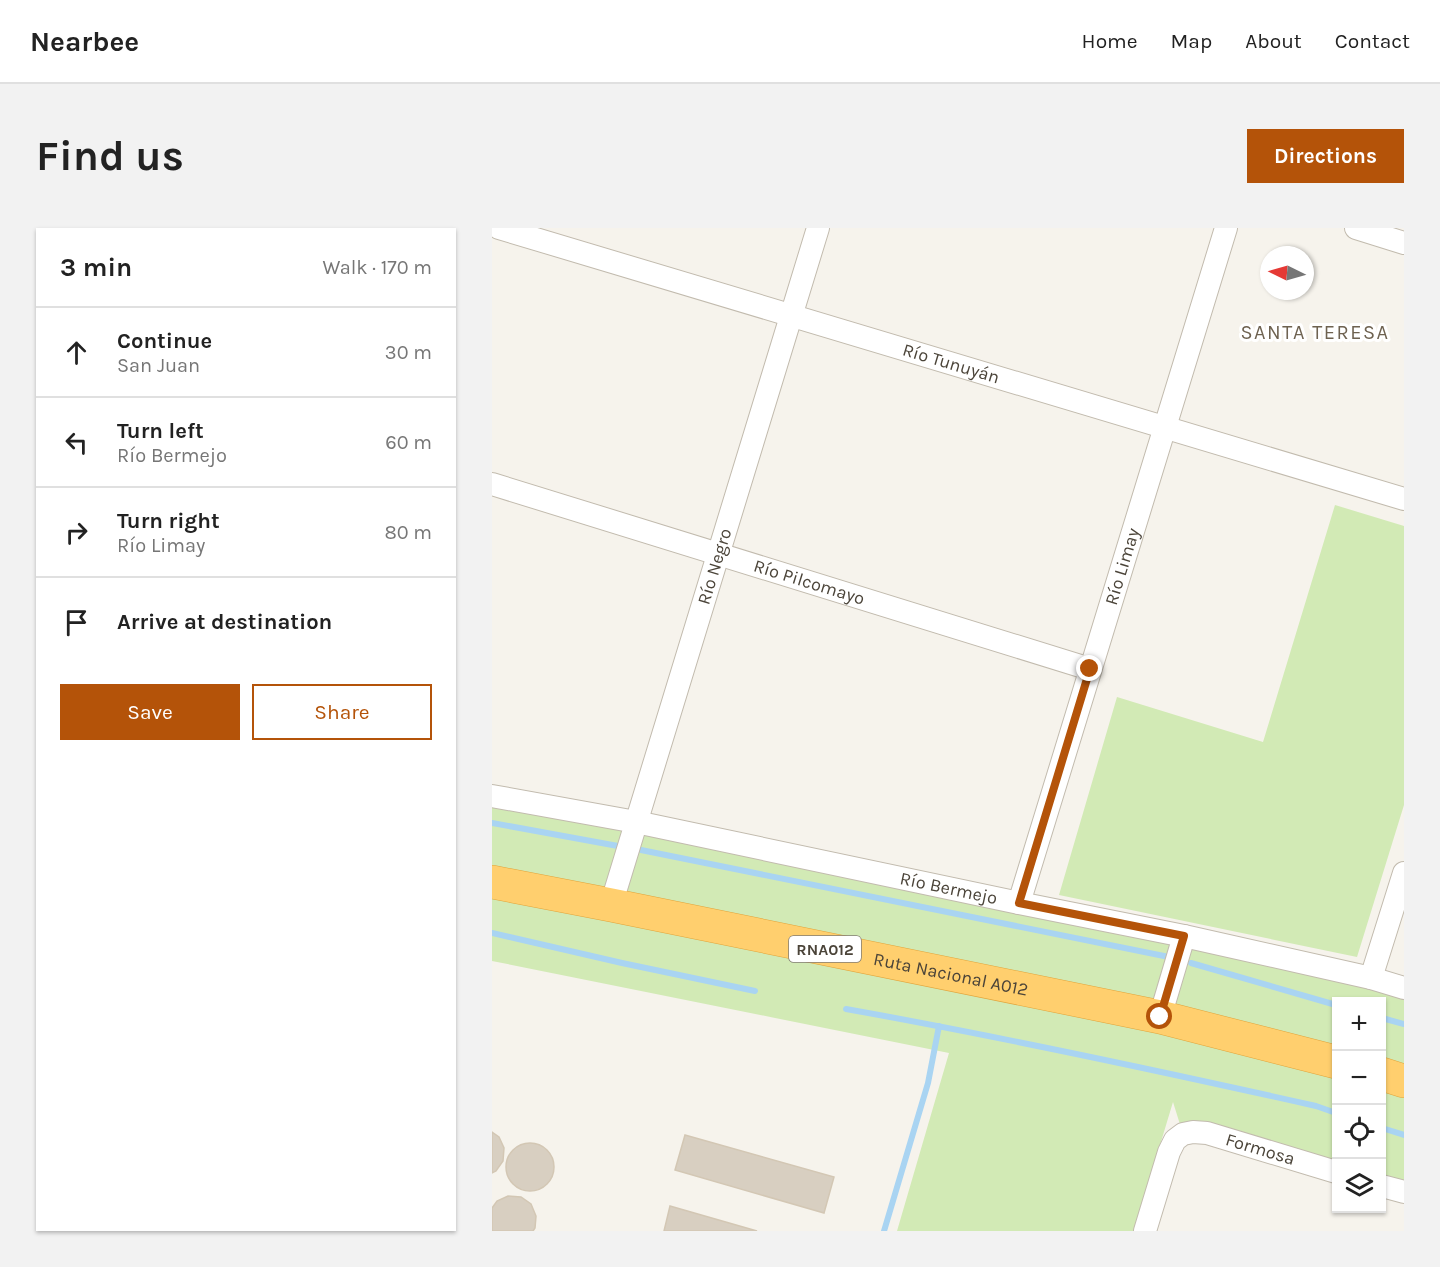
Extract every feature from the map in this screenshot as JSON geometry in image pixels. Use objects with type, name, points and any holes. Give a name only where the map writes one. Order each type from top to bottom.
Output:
[{"type":"highway","name":"Ruta Nacional A012","points":[[492,882],[1160,1017],[1332,1061]]},
{"type":"highway","points":[[1386,1075],[1404,1081]]},
{"type":"street","name":"Río Tunuyán","points":[[500,228],[1404,499]]},
{"type":"street","name":"Río Negro","points":[[611,905],[818,228]]},
{"type":"street","name":"Río Limay","points":[[1019,903],[1226,228]]},
{"type":"street","points":[[1356,228],[1404,243]]},
{"type":"street","name":"Río Pilcomayo","points":[[492,484],[1090,669]]},
{"type":"street","name":"Río Bermejo","points":[[492,796],[636,822],[1184,936],[1371,978],[1404,988]]},
{"type":"street","points":[[1371,978],[1404,873]]},
{"type":"street","points":[[1160,1017],[1184,936]]},
{"type":"street","name":"Formosa","points":[[1145,1231],[1168,1152],[1175,1140],[1183,1134],[1207,1133],[1332,1171]]},
{"type":"street","points":[[1386,1187],[1404,1192]]},
{"type":"green space","points":[[1335,505],[1404,526],[1404,805],[1357,957],[1059,895],[1117,697],[1263,742]]},
{"type":"green space","points":[[492,796],[1404,988],[1404,1192],[1386,1187],[1386,997],[1332,997],[1332,1171],[1183,1134],[1173,1102],[1134,1231],[897,1231],[949,1053],[492,961]]},
{"type":"building","points":[[492,1132],[499,1137],[504,1148],[503,1161],[492,1173]]},
{"type":"building","points":[[685,1135],[834,1177],[824,1213],[675,1170]]},
{"type":"building","points":[[530,1143],[547,1150],[554,1167],[547,1184],[530,1191],[513,1184],[506,1167],[513,1150]]},
{"type":"building","points":[[508,1196],[521,1197],[531,1204],[536,1216],[533,1231],[492,1231],[492,1208],[497,1201]]},
{"type":"building","points":[[670,1206],[757,1231],[664,1231]]},
{"type":"waterway","points":[[492,823],[618,846]]},
{"type":"waterway","points":[[641,850],[1169,957]]},
{"type":"waterway","points":[[492,933],[755,991]]},
{"type":"waterway","points":[[1191,963],[1332,1004]]},
{"type":"waterway","points":[[846,1009],[1140,1067],[1316,1106],[1332,1112]]},
{"type":"waterway","points":[[1386,1019],[1404,1024]]},
{"type":"waterway","points":[[884,1231],[928,1083],[939,1026]]},
{"type":"waterway","points":[[1386,1129],[1404,1135]]},
{"type":"district","name":"SANTA TERESA","points":[[1315,332]]},
{"type":"route","points":[[1090,669],[1019,903],[1184,936],[1160,1017]]}]
